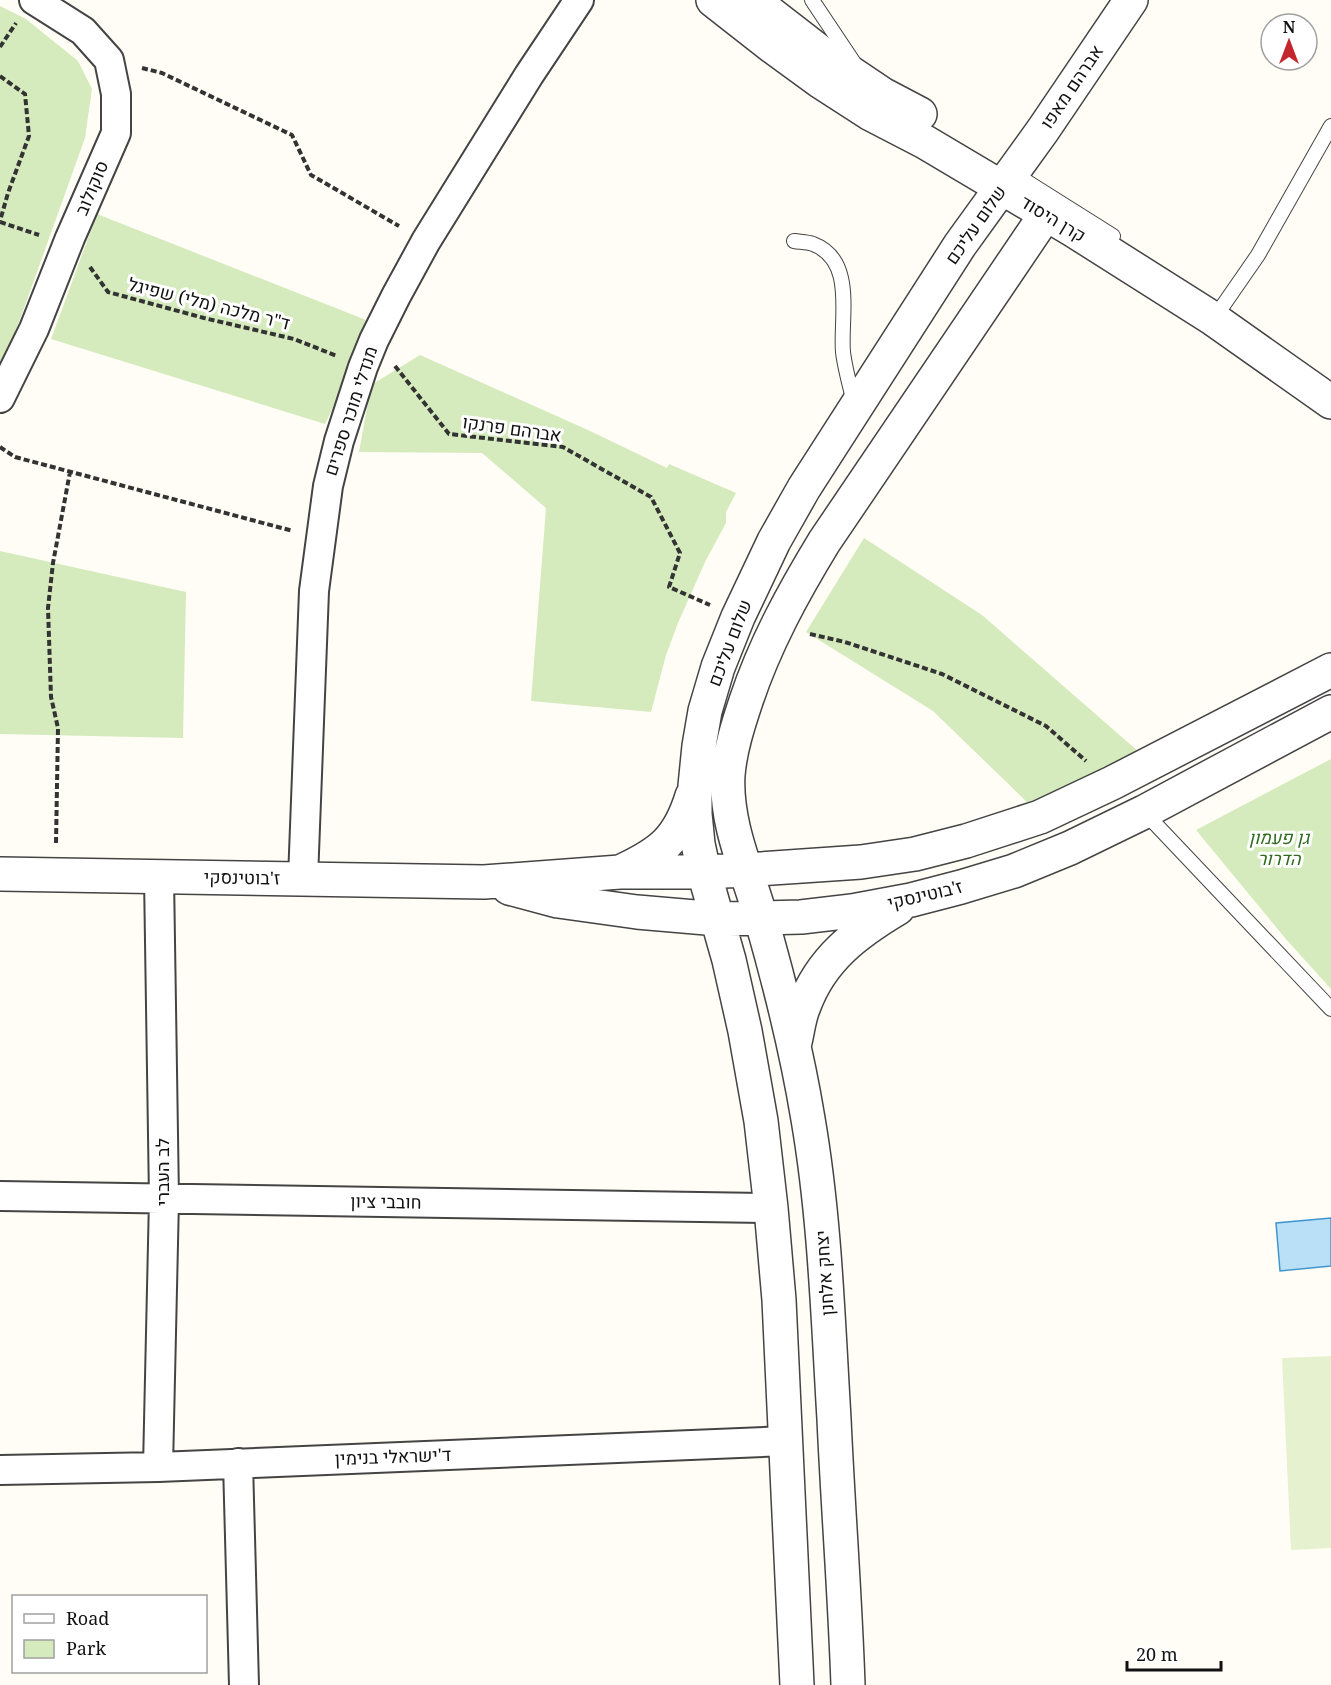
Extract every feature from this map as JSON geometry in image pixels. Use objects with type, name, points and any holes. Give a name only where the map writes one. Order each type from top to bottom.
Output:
[{"type":"street","points":[[34,0],[84,32],[109,60]]},
{"type":"street","name":"מנדלי מוכר ספרים","points":[[303,879],[314,591],[330,475],[339,441],[374,340],[426,241],[529,75],[579,0]]},
{"type":"street","name":"קרן היסוד","points":[[713,0],[820,81],[869,112],[1007,180]]},
{"type":"street","name":"קרן היסוד","points":[[753,0],[824,55],[868,85],[981,150],[1007,180]]},
{"type":"street","name":"אברהם מאפו","points":[[1007,180],[1131,0]]},
{"type":"street","name":"סוקולוב","points":[[0,398],[34,329],[116,133],[116,94],[109,60]]},
{"type":"street","name":"שלום עליכם","points":[[704,872],[695,814],[699,746],[705,711],[718,667],[738,617],[774,541],[799,497],[960,245],[1007,180],[1046,214],[824,542],[776,627],[755,674],[739,721],[728,776],[728,802],[746,870]]},
{"type":"street","name":"קרן היסוד","points":[[1046,214],[1212,318],[1331,402]]},
{"type":"street","name":"ז'בוטינסקי","points":[[0,874],[484,882],[620,872],[746,870],[861,862],[915,854],[966,841],[1040,817],[1112,783],[1331,670]]},
{"type":"street","name":"ז'בוטינסקי","points":[[484,882],[558,901],[637,912],[718,919],[801,917],[852,911],[911,900],[1014,871],[1070,849],[1331,712]]},
{"type":"street","points":[[620,872],[653,855],[670,840],[682,821],[695,786]]},
{"type":"street","name":"יצחק אלחנן","points":[[746,870],[795,1047],[810,1132],[827,1292],[848,1685]]},
{"type":"street","points":[[704,872],[729,960],[745,1031],[761,1121],[771,1208],[779,1300],[797,1685]]},
{"type":"street","name":"לב העברי","points":[[158,1467],[164,1199],[159,877]]},
{"type":"street","points":[[795,1047],[803,1007],[817,977],[839,950],[869,925],[911,900]]},
{"type":"street","name":"חובבי ציון","points":[[0,1196],[771,1208]]},
{"type":"street","name":"ד'ישראלי בנימין","points":[[0,1470],[158,1467],[786,1441]]},
{"type":"street","points":[[238,1463],[244,1685]]},
{"type":"lane","points":[[812,0],[868,85]]},
{"type":"lane","points":[[1222,307],[1258,255],[1331,126]]},
{"type":"lane","points":[[1007,180],[1122,242]]},
{"type":"lane","points":[[795,241],[813,244],[826,252],[836,265],[843,282],[843,351],[856,410]]},
{"type":"lane","points":[[1144,812],[1331,1010]]},
{"type":"path","points":[[109,60],[162,73],[292,135],[312,175],[426,241]]},
{"type":"path","points":[[0,76],[26,94],[29,136],[0,221],[69,242]]},
{"type":"path","name":"ד\"ר מלכה (מלי) שפיגל","points":[[69,242],[108,292],[294,339],[363,367]]},
{"type":"path","name":"אברהם פרנקו","points":[[374,340],[449,434],[563,447],[651,497],[680,553],[669,587],[738,617]]},
{"type":"path","points":[[0,447],[15,457],[320,538]]},
{"type":"path","points":[[55,874],[58,728],[51,697],[48,608],[53,563],[70,472]]},
{"type":"path","points":[[776,627],[845,642],[942,674],[1046,726],[1112,783]]},
{"type":"green space","points":[[0,6],[26,19],[78,61],[92,89],[85,138],[9,350],[0,361]]},
{"type":"green space","points":[[97,214],[366,320],[343,387],[325,424],[51,339]]},
{"type":"green space","points":[[420,355],[667,468],[669,464],[736,493],[726,512],[726,523],[705,562],[678,623],[666,655],[651,712],[531,701],[546,508],[482,453],[359,452],[371,385]]},
{"type":"green space","points":[[864,538],[982,615],[1139,752],[1029,804],[933,711],[806,632]]},
{"type":"green space","points":[[0,551],[186,592],[183,738],[0,734]]},
{"type":"green space","name":"גן פעמון הדרור","points":[[1331,759],[1331,989],[1285,938],[1196,830]]},
{"type":"green space","points":[[1331,1356],[1331,1548],[1291,1550],[1282,1358]]},
{"type":"water","points":[[1331,1218],[1331,1266],[1280,1271],[1276,1223]]}]
